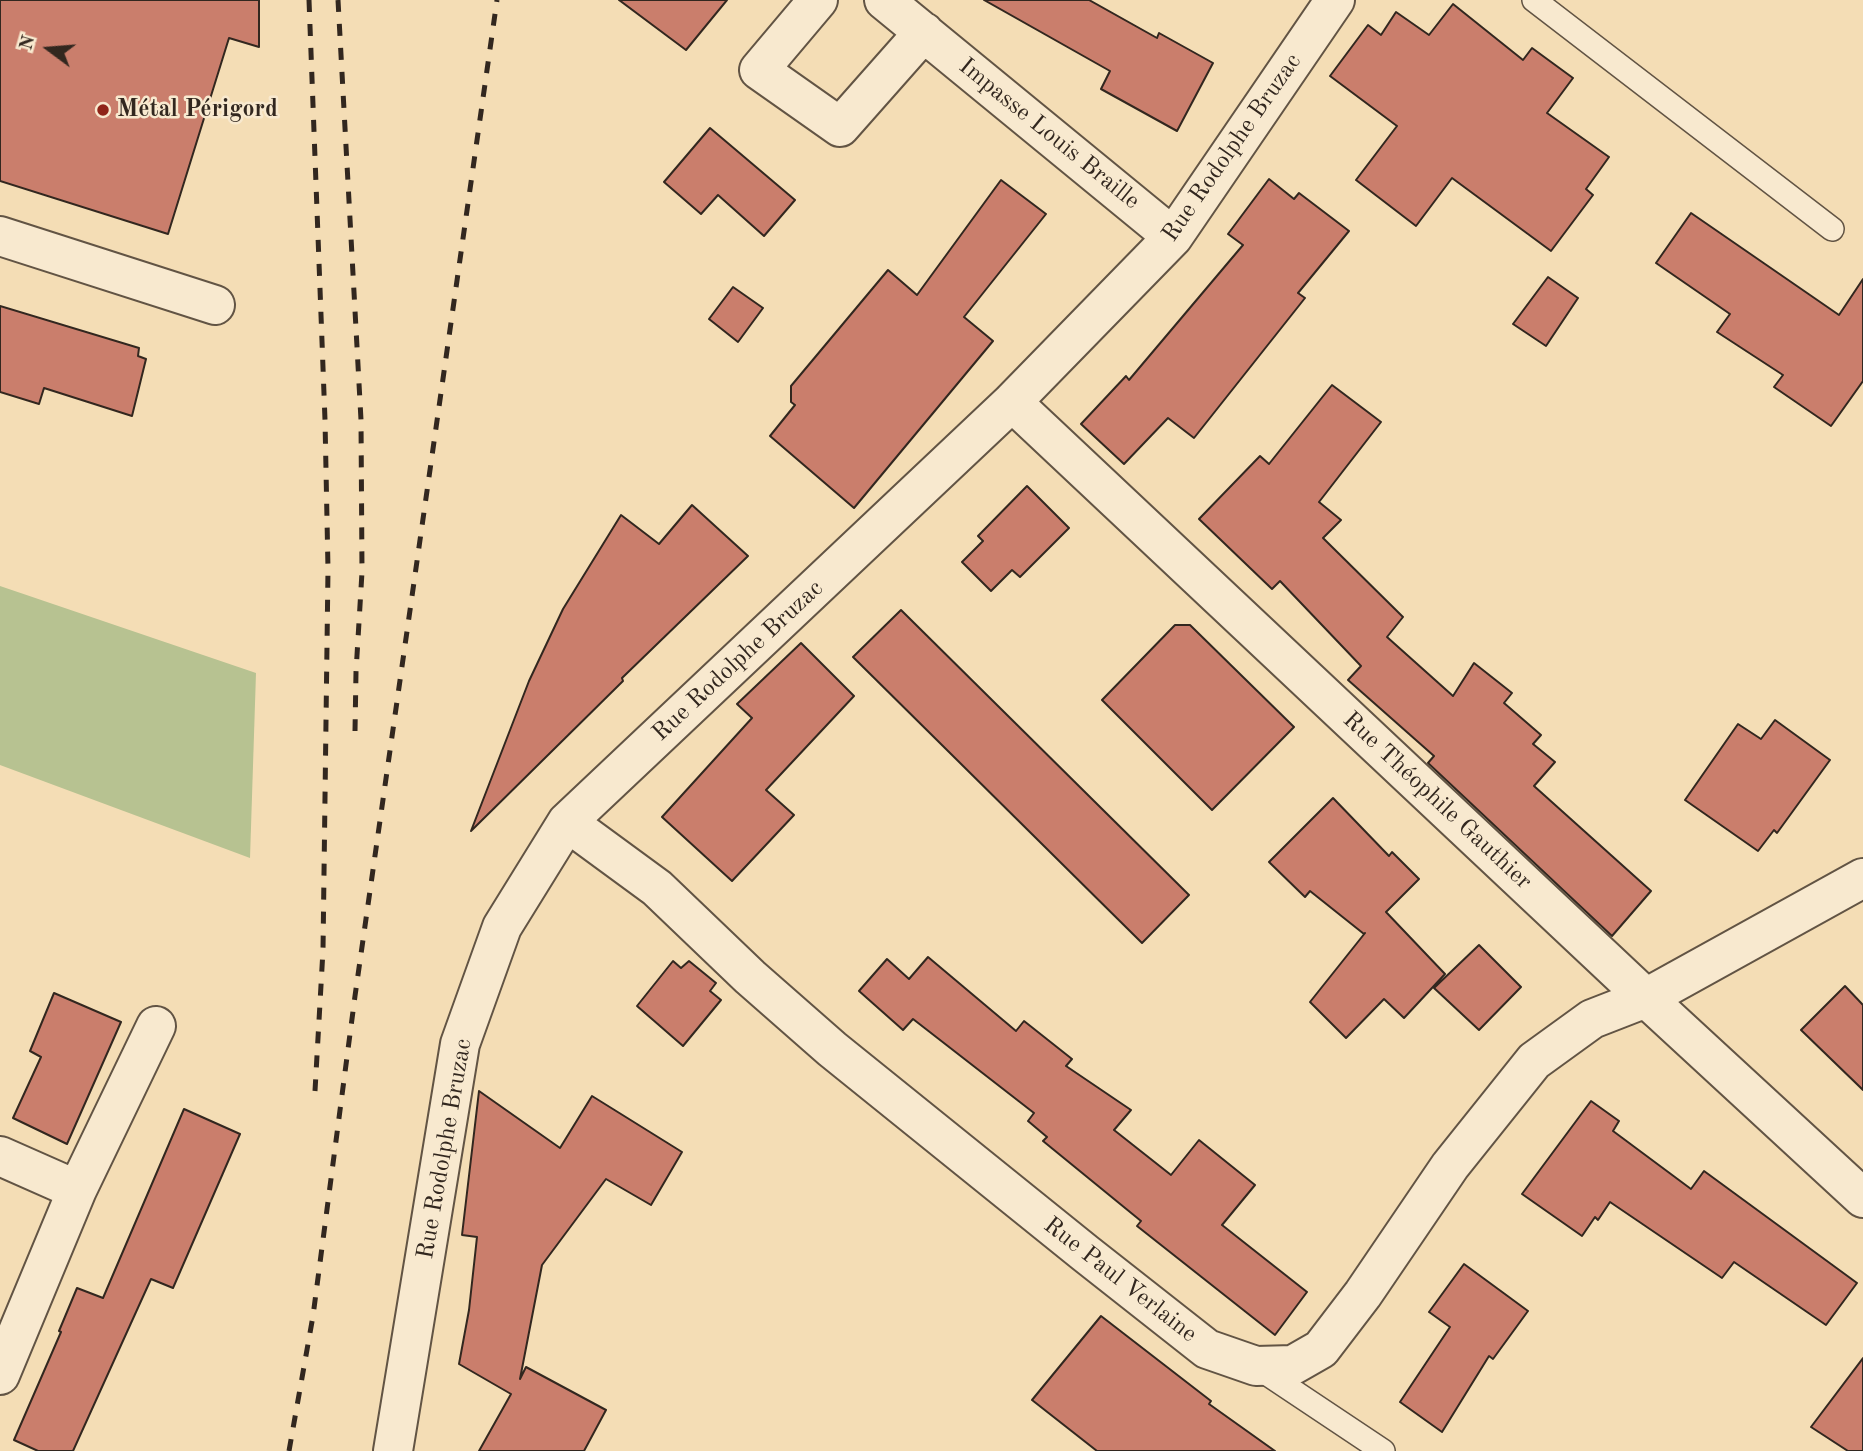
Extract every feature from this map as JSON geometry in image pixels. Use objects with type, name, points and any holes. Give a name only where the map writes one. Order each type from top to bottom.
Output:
[{"type":"street","points":[[818,0],[759,70],[839,127],[924,32]]},
{"type":"street","name":"Impasse Louis Braille","points":[[884,0],[1173,237]]},
{"type":"street","name":"Rue Rodolphe Bruzac","points":[[393,1451],[460,1044],[502,927],[567,822],[1012,402],[1173,237],[1335,0]]},
{"type":"street","points":[[0,236],[215,305]]},
{"type":"street","name":"Rue Théophile Gauthier","points":[[1012,402],[1646,998],[1863,1198]]},
{"type":"street","name":"Rue Paul Verlaine","points":[[567,822],[657,888],[750,977],[832,1049],[1084,1253],[1208,1349],[1256,1366],[1293,1364],[1321,1349],[1363,1294],[1450,1166],[1534,1061],[1592,1019],[1646,998],[1863,878]]},
{"type":"street","points":[[0,1375],[78,1190],[156,1026]]},
{"type":"street","points":[[0,1156],[78,1190]]},
{"type":"lane","points":[[1534,0],[1832,229]]},
{"type":"lane","points":[[1256,1366],[1382,1451]]},
{"type":"green space","points":[[0,586],[256,673],[250,858],[0,765]]},
{"type":"building","name":"Métal Périgord","points":[[0,0],[259,0],[259,47],[229,38],[168,234],[0,181]]},
{"type":"building","points":[[619,0],[727,0],[686,50]]},
{"type":"building","points":[[984,0],[1089,0],[1157,38],[1159,33],[1213,63],[1177,131],[1101,89],[1110,71]]},
{"type":"building","points":[[1453,4],[1523,60],[1532,48],[1573,78],[1547,113],[1609,157],[1586,189],[1593,195],[1551,251],[1452,178],[1416,226],[1356,180],[1397,126],[1330,76],[1368,25],[1381,35],[1396,12],[1429,35]]},
{"type":"building","points":[[710,128],[795,200],[764,236],[718,195],[701,214],[664,182]]},
{"type":"building","points":[[1269,179],[1294,199],[1299,193],[1349,231],[1298,293],[1305,298],[1194,438],[1168,418],[1124,464],[1081,424],[1126,376],[1129,380],[1243,245],[1228,234]]},
{"type":"building","points":[[1001,180],[1046,214],[964,317],[993,341],[854,508],[770,436],[795,405],[791,402],[791,386],[888,270],[917,295]]},
{"type":"building","points":[[1691,213],[1839,315],[1863,279],[1863,381],[1831,426],[1774,387],[1783,375],[1717,332],[1730,314],[1656,263]]},
{"type":"building","points":[[1548,277],[1578,298],[1546,346],[1513,324]]},
{"type":"building","points":[[733,287],[763,308],[738,342],[709,319]]},
{"type":"building","points":[[0,306],[139,348],[138,356],[146,359],[132,416],[44,388],[39,404],[0,392]]},
{"type":"building","points":[[1332,385],[1381,422],[1319,502],[1341,520],[1323,538],[1403,617],[1387,637],[1453,696],[1474,663],[1512,693],[1504,703],[1541,735],[1533,744],[1555,762],[1534,786],[1651,891],[1612,936],[1428,763],[1434,756],[1348,680],[1361,666],[1280,581],[1272,589],[1199,519],[1260,456],[1269,464]]},
{"type":"building","points":[[1027,486],[1069,528],[1020,577],[1012,570],[991,591],[962,562],[983,541],[978,536]]},
{"type":"building","points":[[692,505],[748,556],[622,678],[623,681],[471,831],[529,681],[563,609],[621,515],[659,544]]},
{"type":"building","points":[[901,610],[1189,895],[1142,943],[853,657]]},
{"type":"building","points":[[1175,625],[1190,625],[1294,727],[1212,810],[1102,700]]},
{"type":"building","points":[[801,643],[854,696],[766,790],[794,815],[732,881],[662,817],[752,718],[737,704]]},
{"type":"building","points":[[1775,720],[1830,760],[1777,833],[1774,830],[1758,851],[1685,800],[1738,724],[1761,739]]},
{"type":"building","points":[[1333,798],[1389,856],[1392,852],[1419,879],[1386,912],[1445,974],[1404,1018],[1384,999],[1346,1038],[1310,1002],[1365,933],[1310,891],[1305,897],[1269,862]]},
{"type":"building","points":[[1479,945],[1521,987],[1479,1030],[1434,988]]},
{"type":"building","points":[[928,957],[1016,1031],[1024,1021],[1072,1059],[1066,1066],[1131,1110],[1114,1130],[1171,1175],[1199,1140],[1255,1185],[1222,1225],[1307,1292],[1275,1335],[1137,1226],[1141,1221],[1043,1141],[1047,1137],[1028,1121],[1034,1113],[913,1019],[903,1030],[859,991],[887,959],[909,979]]},
{"type":"building","points":[[673,961],[681,968],[689,961],[716,983],[710,991],[721,1000],[683,1046],[637,1006]]},
{"type":"building","points":[[1845,986],[1863,1005],[1863,1090],[1801,1030]]},
{"type":"building","points":[[54,993],[121,1022],[67,1144],[13,1118],[41,1057],[30,1051]]},
{"type":"building","points":[[479,1091],[560,1148],[592,1096],[682,1152],[651,1205],[606,1179],[542,1265],[520,1379],[526,1367],[606,1410],[584,1451],[479,1451],[511,1394],[459,1364],[469,1310],[477,1237],[462,1235]]},
{"type":"building","points":[[1591,1101],[1619,1121],[1613,1131],[1691,1189],[1704,1171],[1857,1283],[1826,1325],[1734,1262],[1722,1278],[1610,1202],[1598,1220],[1595,1217],[1582,1236],[1522,1194]]},
{"type":"building","points":[[184,1109],[240,1134],[173,1288],[151,1279],[73,1451],[38,1451],[14,1440],[77,1288],[103,1298]]},
{"type":"building","points":[[1464,1264],[1528,1311],[1493,1359],[1489,1356],[1442,1432],[1400,1402],[1450,1327],[1429,1312]]},
{"type":"building","points":[[1101,1316],[1211,1401],[1209,1404],[1275,1451],[1097,1451],[1032,1400]]},
{"type":"building","points":[[1863,1358],[1863,1451],[1848,1451],[1811,1427]]},
{"type":"railway","points":[[309,0],[328,569],[323,950],[315,1091]]},
{"type":"railway","points":[[338,0],[361,420],[362,572],[355,731]]},
{"type":"railway","points":[[289,1451],[313,1316],[355,996],[497,0]]},
{"type":"place","name":"Métal Périgord","points":[[103,110]]}]
